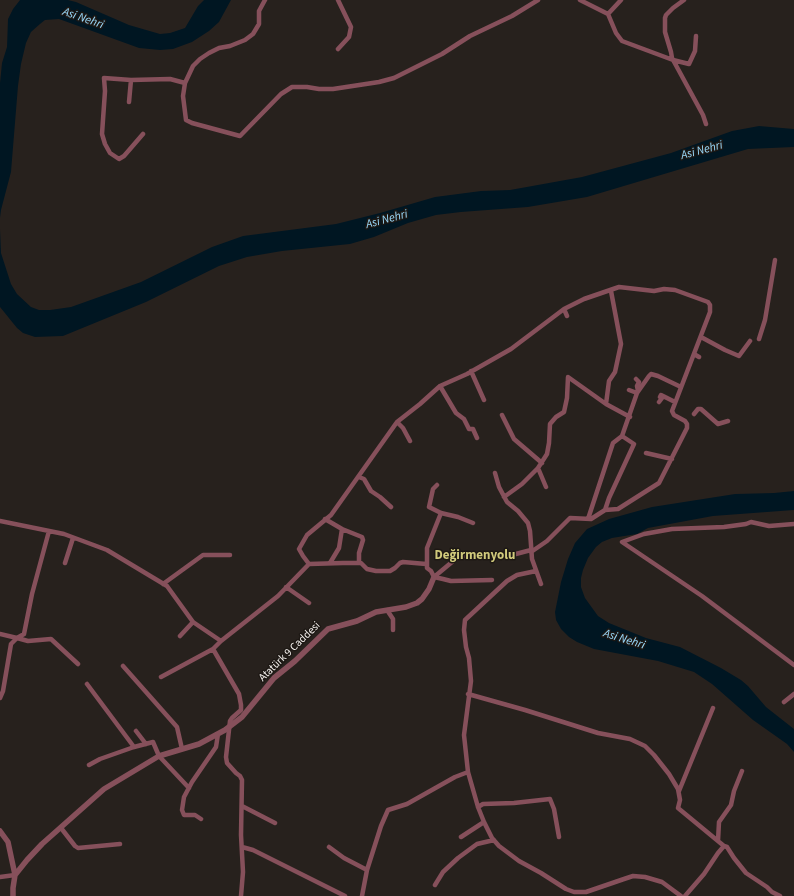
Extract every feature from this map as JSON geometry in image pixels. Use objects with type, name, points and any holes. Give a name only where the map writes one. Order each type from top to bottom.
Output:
[{"type":"street","points":[[265,0],[259,12],[259,24],[253,34],[245,40],[230,46],[218,48],[200,59],[194,66],[185,83],[183,96],[186,120],[240,136],[281,94],[292,87],[333,89],[379,82],[394,78],[442,54],[470,36],[512,16],[538,0]]},
{"type":"street","points":[[338,0],[351,27],[349,36],[338,49]]},
{"type":"street","points":[[580,0],[608,14],[616,33],[622,41],[673,60],[689,64],[695,51],[696,36]]},
{"type":"street","points":[[608,14],[621,0]]},
{"type":"street","points":[[684,0],[673,8],[665,18],[664,32],[673,60],[703,115],[706,124]]},
{"type":"street","points":[[143,134],[124,156],[119,159],[110,153],[102,134],[105,91],[104,78],[131,80],[170,79],[185,83]]},
{"type":"street","points":[[129,102],[131,80]]},
{"type":"street","points":[[759,338],[765,320],[775,260]]},
{"type":"street","points":[[309,564],[299,549],[307,535],[331,515],[397,422],[440,386],[511,349],[564,309],[584,299],[619,287],[654,291],[664,289],[675,290],[708,302],[710,309],[672,411],[673,414],[685,421],[688,426],[672,459],[656,486],[618,509],[606,510],[591,519],[570,518],[547,541],[531,551],[500,556],[488,554],[458,557],[434,577]]},
{"type":"street","points":[[606,404],[609,381],[615,372],[621,344],[611,291]]},
{"type":"street","points":[[564,309],[567,316]]},
{"type":"street","points":[[701,336],[724,350],[739,356],[750,341]]},
{"type":"street","points":[[694,354],[699,357]]},
{"type":"street","points":[[471,371],[484,400]]},
{"type":"street","points":[[588,519],[613,443],[622,436],[638,392],[651,374],[681,387]]},
{"type":"street","points":[[504,497],[522,484],[538,468],[547,454],[552,421],[564,412],[568,377],[606,404],[630,417]]},
{"type":"street","points":[[636,379],[639,382],[637,386],[638,392]]},
{"type":"street","points":[[440,386],[456,413],[464,419],[469,429],[473,429],[478,438]]},
{"type":"street","points":[[629,390],[638,392]]},
{"type":"street","points":[[659,402],[662,398],[660,397],[661,395],[676,402]]},
{"type":"street","points":[[694,414],[698,409],[701,409],[718,424],[728,421]]},
{"type":"street","points":[[502,415],[514,439],[542,463]]},
{"type":"street","points":[[397,422],[403,428],[410,441]]},
{"type":"street","points":[[606,510],[608,498],[634,444],[622,436]]},
{"type":"street","points":[[646,453],[672,459]]},
{"type":"street","points":[[538,468],[546,487]]},
{"type":"street","points":[[495,473],[507,502],[518,511],[528,523],[532,559],[541,584]]},
{"type":"street","points":[[359,476],[364,479],[371,491],[391,507]]},
{"type":"street","points":[[437,485],[433,489],[429,506],[441,513],[458,517],[473,523]]},
{"type":"street","points":[[434,577],[431,571],[427,568],[426,564],[427,548],[441,513]]},
{"type":"street","points":[[325,519],[342,529],[362,537],[363,540],[358,563]]},
{"type":"street","points":[[0,521],[49,531],[106,550],[167,586],[193,622],[221,641]]},
{"type":"street","points":[[794,524],[769,526],[751,522],[724,527],[672,529],[644,534],[622,542],[702,596],[794,665]]},
{"type":"street","points":[[330,563],[339,548],[342,529]]},
{"type":"street","points":[[0,698],[3,691],[11,644],[24,634],[32,594],[49,531]]},
{"type":"street","points":[[65,562],[73,538]]},
{"type":"street","points":[[163,584],[203,555],[230,555]]},
{"type":"street","points":[[161,677],[214,649],[221,641],[278,596],[309,564],[358,563],[376,572],[390,571],[403,562],[426,564]]},
{"type":"street","points":[[536,571],[517,575],[508,581],[465,620],[464,630],[471,681],[468,694],[468,707],[464,735],[468,772],[484,822],[499,846],[519,861],[566,889],[574,892],[586,892],[633,876],[645,877],[662,882],[681,896]]},
{"type":"street","points":[[434,577],[451,581],[492,580]]},
{"type":"street","name":"Atatürk 9 Caddesi","points":[[15,875],[34,852],[104,789],[159,756],[199,744],[218,734],[238,720],[248,711],[270,682],[295,661],[328,629],[357,621],[376,612],[409,606],[420,601],[430,589],[434,577]]},
{"type":"street","points":[[286,587],[309,603]]},
{"type":"street","points":[[387,610],[393,618],[393,630]]},
{"type":"street","points":[[180,636],[193,622]]},
{"type":"street","points":[[0,634],[28,641],[51,639],[78,664]]},
{"type":"street","points":[[214,649],[239,694],[241,705],[241,710],[232,718],[230,722],[226,757],[227,763],[242,780],[243,872],[241,896]]},
{"type":"street","points":[[123,666],[177,727],[182,749]]},
{"type":"street","points":[[87,684],[134,747]]},
{"type":"street","points":[[468,694],[598,733],[630,739],[644,746],[654,755],[669,774],[679,792],[680,800],[678,808],[727,847],[746,873],[780,896]]},
{"type":"street","points":[[784,702],[794,694]]},
{"type":"street","points":[[679,792],[713,708]]},
{"type":"street","points":[[136,731],[146,744]]},
{"type":"street","points":[[201,819],[195,815],[184,815],[182,810],[184,797],[216,747],[218,734]]},
{"type":"street","points":[[89,765],[100,759],[153,742],[159,756],[189,788]]},
{"type":"street","points":[[718,841],[719,822],[731,806],[734,791],[742,771]]},
{"type":"street","points":[[362,896],[367,870],[381,826],[388,810],[407,804],[455,777],[468,772]]},
{"type":"street","points":[[478,807],[483,804],[514,803],[550,799],[554,809],[559,837]]},
{"type":"street","points":[[242,806],[275,823]]},
{"type":"street","points":[[461,837],[484,822]]},
{"type":"street","points":[[61,828],[78,848],[120,844]]},
{"type":"street","points":[[0,831],[8,842],[15,875],[13,896]]},
{"type":"street","points":[[435,885],[443,872],[458,858],[477,844],[494,840]]},
{"type":"street","points":[[685,896],[704,874],[724,846]]},
{"type":"street","points":[[242,847],[253,850],[345,896]]},
{"type":"street","points":[[329,847],[344,858],[367,870]]},
{"type":"street","points":[[0,877],[15,875]]},
{"type":"water","name":"Asi Nehri","points":[[20,0],[68,0],[129,25],[160,34],[170,33],[185,28],[198,6],[204,0],[231,0],[219,22],[209,31],[192,42],[173,49],[160,50],[139,48],[59,19],[45,20],[31,32],[26,43],[21,64],[11,172],[0,218],[0,83],[2,63],[7,47],[8,19]]},
{"type":"water","name":"Asi Nehri","points":[[759,126],[794,129],[794,147],[748,149],[587,197],[528,207],[436,215],[408,223],[374,237],[350,244],[282,251],[247,257],[219,266],[146,302],[63,336],[35,337],[23,333],[0,307],[0,229],[1,253],[11,284],[17,294],[31,307],[39,310],[50,310],[71,307],[141,282],[212,247],[243,236],[336,224],[435,197],[481,191],[510,190],[582,177],[671,153],[732,131]]},
{"type":"water","name":"Asi Nehri","points":[[794,491],[794,510],[713,516],[648,528],[637,534],[612,538],[602,542],[596,547],[588,558],[581,578],[581,587],[585,598],[598,616],[609,623],[646,638],[680,647],[741,680],[766,707],[794,729],[794,752],[787,744],[753,720],[712,684],[694,672],[658,661],[594,649],[577,642],[561,629],[556,620],[555,612],[561,582],[575,543],[587,529],[609,519],[652,507],[735,494]]},
{"type":"district","name":"Değirmenyolu","points":[[475,556]]}]
